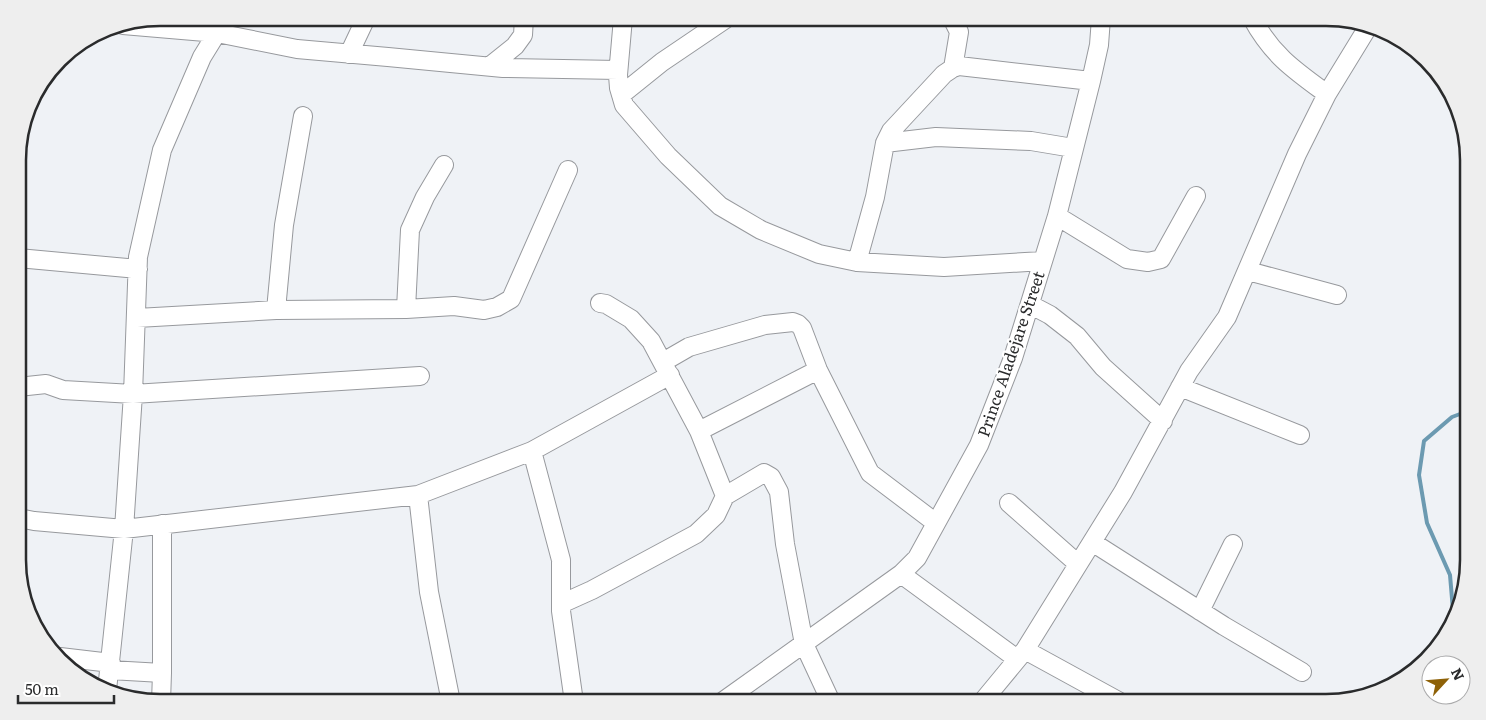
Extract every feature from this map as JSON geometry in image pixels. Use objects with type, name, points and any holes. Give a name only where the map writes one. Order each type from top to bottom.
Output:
[{"type":"street","points":[[108,684],[124,529],[137,318],[138,256],[162,150],[202,57],[221,26]]},
{"type":"street","points":[[225,26],[297,48],[349,54],[490,66],[618,70]]},
{"type":"street","points":[[349,54],[362,26]]},
{"type":"street","points":[[490,66],[515,46],[523,35],[524,26]]},
{"type":"street","points":[[622,26],[618,70],[619,88],[624,105],[668,156],[720,206],[761,230],[819,254],[857,262],[944,267],[1043,261]]},
{"type":"street","points":[[621,95],[662,62],[715,26]]},
{"type":"street","points":[[953,68],[959,32],[956,26]]},
{"type":"street","name":"Prince Aladejare Street","points":[[734,694],[901,574],[917,558],[979,445],[1013,358],[1031,305],[1057,216],[1091,81],[1099,45],[1100,26]]},
{"type":"street","points":[[1257,26],[1274,51],[1288,65],[1327,94]]},
{"type":"street","points":[[989,693],[1021,654],[1092,542],[1123,492],[1189,372],[1227,317],[1297,154],[1327,94],[1364,32]]},
{"type":"street","points":[[857,262],[875,197],[884,143],[891,131],[944,74],[959,66],[1091,81]]},
{"type":"street","points":[[276,310],[284,225],[303,116]]},
{"type":"street","points":[[884,143],[936,137],[1031,141],[1074,148]]},
{"type":"street","points":[[406,309],[410,230],[425,197],[444,165]]},
{"type":"street","points":[[137,318],[276,310],[406,309],[454,306],[484,310],[497,307],[511,299],[568,170]]},
{"type":"street","points":[[1057,216],[1127,259],[1148,262],[1161,258],[1196,196]]},
{"type":"street","points":[[27,259],[138,269]]},
{"type":"street","points":[[1248,271],[1336,295]]},
{"type":"street","points":[[600,303],[632,319],[651,341],[700,431],[725,496]]},
{"type":"street","points":[[1031,305],[1050,315],[1077,336],[1103,367],[1163,421]]},
{"type":"street","points":[[26,519],[124,529],[418,495],[532,451],[667,369],[689,347],[765,325],[793,322],[802,328],[818,370],[870,473],[936,523]]},
{"type":"street","points":[[700,431],[818,370]]},
{"type":"street","points":[[26,386],[46,384],[63,390],[133,394],[420,376]]},
{"type":"street","points":[[1180,387],[1300,435]]},
{"type":"street","points":[[532,451],[561,560],[561,604],[573,694]]},
{"type":"street","points":[[561,604],[592,590],[696,534],[716,515],[725,496],[764,473],[768,474],[779,492],[784,544],[804,644],[827,693]]},
{"type":"street","points":[[418,495],[429,592],[449,694]]},
{"type":"street","points":[[1009,504],[1078,564]]},
{"type":"street","points":[[161,694],[162,524]]},
{"type":"street","points":[[1092,542],[1200,611],[1302,672]]},
{"type":"street","points":[[1200,611],[1233,544]]},
{"type":"street","points":[[901,574],[1021,654],[1102,693]]},
{"type":"street","points":[[69,659],[162,673]]},
{"type":"waterway","points":[[1452,603],[1450,575],[1427,523],[1419,475],[1424,441],[1452,417],[1460,414]]}]
